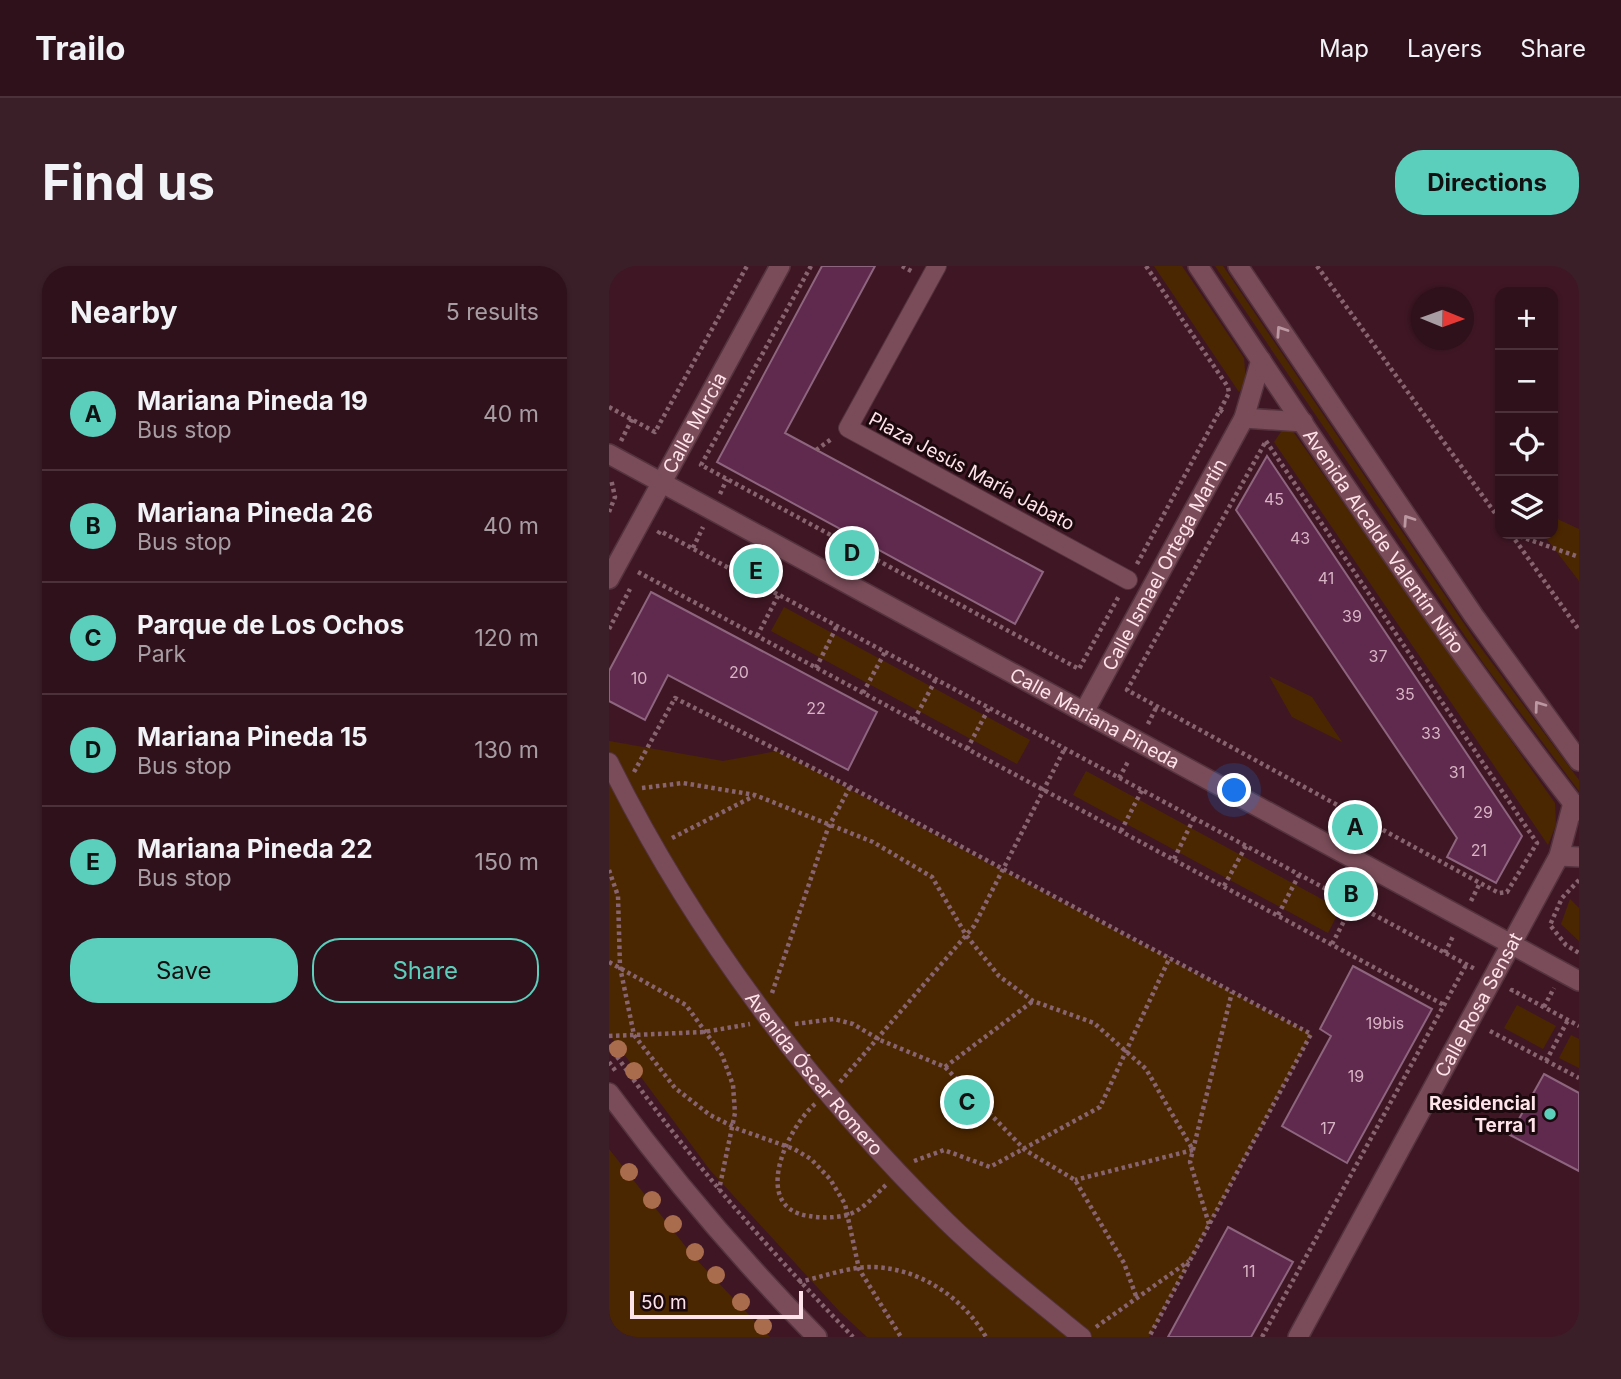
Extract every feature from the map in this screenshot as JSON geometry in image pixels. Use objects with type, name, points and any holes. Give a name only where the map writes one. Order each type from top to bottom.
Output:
[{"type":"street","name":"Calle Murcia","points":[[609,579],[780,266]]},
{"type":"street","name":"Plaza Jesús María Jabato","points":[[937,266],[848,428],[1128,580]]},
{"type":"street","name":"Avenida Alcalde Valentín Niño","points":[[1198,266],[1478,679],[1576,807]]},
{"type":"street","name":"Avenida Alcalde Valentín Niño","points":[[1238,266],[1466,605],[1579,761]]},
{"type":"street","name":"Calle Ismael Ortega Martín","points":[[1084,712],[1244,418],[1261,360]]},
{"type":"street","points":[[1244,418],[1303,422]]},
{"type":"street","name":"Calle Mariana Pineda","points":[[609,454],[1579,981]]},
{"type":"street","name":"Avenida Óscar Romero","points":[[609,762],[656,847],[715,944],[780,1035],[828,1093],[946,1221],[1087,1334]]},
{"type":"street","name":"Calle Rosa Sensat","points":[[1298,1337],[1512,943],[1569,856],[1576,807]]},
{"type":"street","points":[[609,1093],[684,1192],[751,1270],[817,1337]]},
{"type":"path","points":[[609,407],[655,432],[747,266]]},
{"type":"path","points":[[811,266],[701,465],[1079,669],[1128,580]]},
{"type":"path","points":[[1146,266],[1228,387],[1229,393],[1220,410]]},
{"type":"path","points":[[1317,266],[1495,513]]},
{"type":"path","points":[[1266,441],[1537,844],[1512,888],[1499,894],[1127,690],[1208,545],[1266,441]]},
{"type":"path","points":[[609,474],[615,497],[609,512]]},
{"type":"path","points":[[785,509],[789,501]]},
{"type":"path","points":[[655,540],[660,531],[1466,965],[1262,1337]]},
{"type":"path","points":[[1515,539],[1579,630]]},
{"type":"path","points":[[1527,539],[1579,557]]},
{"type":"path","points":[[609,629],[645,560]]},
{"type":"path","points":[[638,572],[1444,1005]]},
{"type":"path","points":[[757,636],[779,594]]},
{"type":"path","points":[[816,668],[837,626]]},
{"type":"path","points":[[863,693],[885,652]]},
{"type":"path","points":[[914,720],[936,679]]},
{"type":"path","points":[[624,791],[675,698],[850,787],[1311,1034],[1149,1337]]},
{"type":"path","points":[[968,749],[989,708]]},
{"type":"path","points":[[1065,748],[974,926],[880,1040],[810,1108],[785,1145],[778,1184],[781,1200],[789,1210],[818,1218],[848,1215],[915,1160],[944,1150],[990,1167],[1100,1107],[1170,957]]},
{"type":"path","points":[[624,791],[683,783],[755,795],[830,822],[873,842],[932,877],[966,935],[999,976],[1033,1001],[1094,1023],[1128,1050],[1146,1069],[1192,1150]]},
{"type":"path","points":[[609,1036],[704,1032],[745,1027],[765,1015],[830,822],[850,787]]},
{"type":"path","points":[[1121,831],[1142,790]]},
{"type":"path","points":[[656,847],[755,795]]},
{"type":"path","points":[[1174,859],[1195,818]]},
{"type":"path","points":[[1224,886],[1246,846]]},
{"type":"path","points":[[609,870],[618,896],[620,967],[634,1035],[675,1088],[710,1115],[811,1158],[845,1204],[859,1269],[901,1337]]},
{"type":"path","points":[[1277,915],[1299,875]]},
{"type":"path","points":[[1579,880],[1562,898],[1551,925],[1566,945],[1579,953]]},
{"type":"path","points":[[1332,944],[1353,904]]},
{"type":"path","points":[[609,962],[687,1005],[722,1055],[733,1085],[734,1127],[719,1191]]},
{"type":"path","points":[[1507,1000],[1512,990],[1579,1026]]},
{"type":"path","points":[[1209,1225],[1190,1162],[1232,992]]},
{"type":"path","points":[[945,1067],[1033,1001]]},
{"type":"path","points":[[780,1035],[796,1023],[834,1019],[853,1024],[880,1040],[945,1067],[1025,1150],[1075,1180],[1124,1263],[1136,1296]]},
{"type":"path","points":[[1546,1061],[1568,1020]]},
{"type":"path","points":[[1484,1042],[1496,1021]]},
{"type":"path","points":[[1490,1031],[1579,1079]]},
{"type":"path","points":[[609,1045],[645,1097],[719,1191],[799,1282],[853,1337]]},
{"type":"path","points":[[1075,1180],[1192,1150]]},
{"type":"path","points":[[1087,1334],[1136,1296],[1189,1261]]},
{"type":"path","points":[[799,1282],[873,1267],[923,1279],[944,1290],[975,1318],[986,1337]]},
{"type":"shaded area","points":[[1154,266],[1182,266],[1244,358],[1246,382],[1239,392]]},
{"type":"shaded area","points":[[1215,266],[1223,266],[1475,640],[1579,780],[1579,791],[1484,664]]},
{"type":"shaded area","points":[[1287,423],[1555,803],[1556,825],[1548,845],[1274,442]]},
{"type":"shaded area","points":[[1558,519],[1579,529],[1579,581],[1547,539],[1558,539]]},
{"type":"shaded area","points":[[784,607],[1030,740],[1017,764],[771,631]]},
{"type":"shaded area","points":[[1269,676],[1312,697],[1342,742],[1292,717]]},
{"type":"shaded area","points":[[609,741],[723,761],[777,751],[1311,1034],[1149,1337],[867,1337],[840,1312],[710,1170],[609,1034]]},
{"type":"shaded area","points":[[1086,771],[1340,909],[1328,933],[1073,795]]},
{"type":"shaded area","points":[[1570,899],[1579,908],[1579,941],[1561,924]]},
{"type":"shaded area","points":[[1517,1005],[1556,1026],[1543,1049],[1504,1028]]},
{"type":"shaded area","points":[[1571,1035],[1579,1039],[1579,1068],[1559,1058]]},
{"type":"shaded area","points":[[609,1149],[693,1256],[770,1337],[609,1337]]},
{"type":"building","points":[[822,266],[875,266],[785,433],[1043,572],[1015,624],[717,462]]},
{"type":"building","points":[[1267,456],[1522,836],[1496,883],[1447,857],[1457,838],[1236,510]]},
{"type":"building","points":[[651,592],[877,712],[848,770],[668,675],[645,720],[609,701],[609,671]]},
{"type":"building","points":[[1353,966],[1432,1009],[1347,1163],[1282,1126],[1331,1036],[1320,1029]]},
{"type":"building","name":"Residencial Terra 1","points":[[1544,1074],[1579,1093],[1579,1171],[1510,1135]]},
{"type":"building","points":[[1228,1227],[1293,1262],[1251,1337],[1168,1337]]},
{"type":"place","name":"Mariana Pineda 15","points":[[852,553]]},
{"type":"place","name":"Mariana Pineda 22","points":[[756,571]]},
{"type":"place","name":"Mariana Pineda 19","points":[[1355,827]]},
{"type":"place","name":"Mariana Pineda 26","points":[[1351,894]]},
{"type":"place","name":"Parque de Los Ochos","points":[[967,1102]]},
{"type":"place","name":"Residencial Terra 1","points":[[1550,1114]]}]
